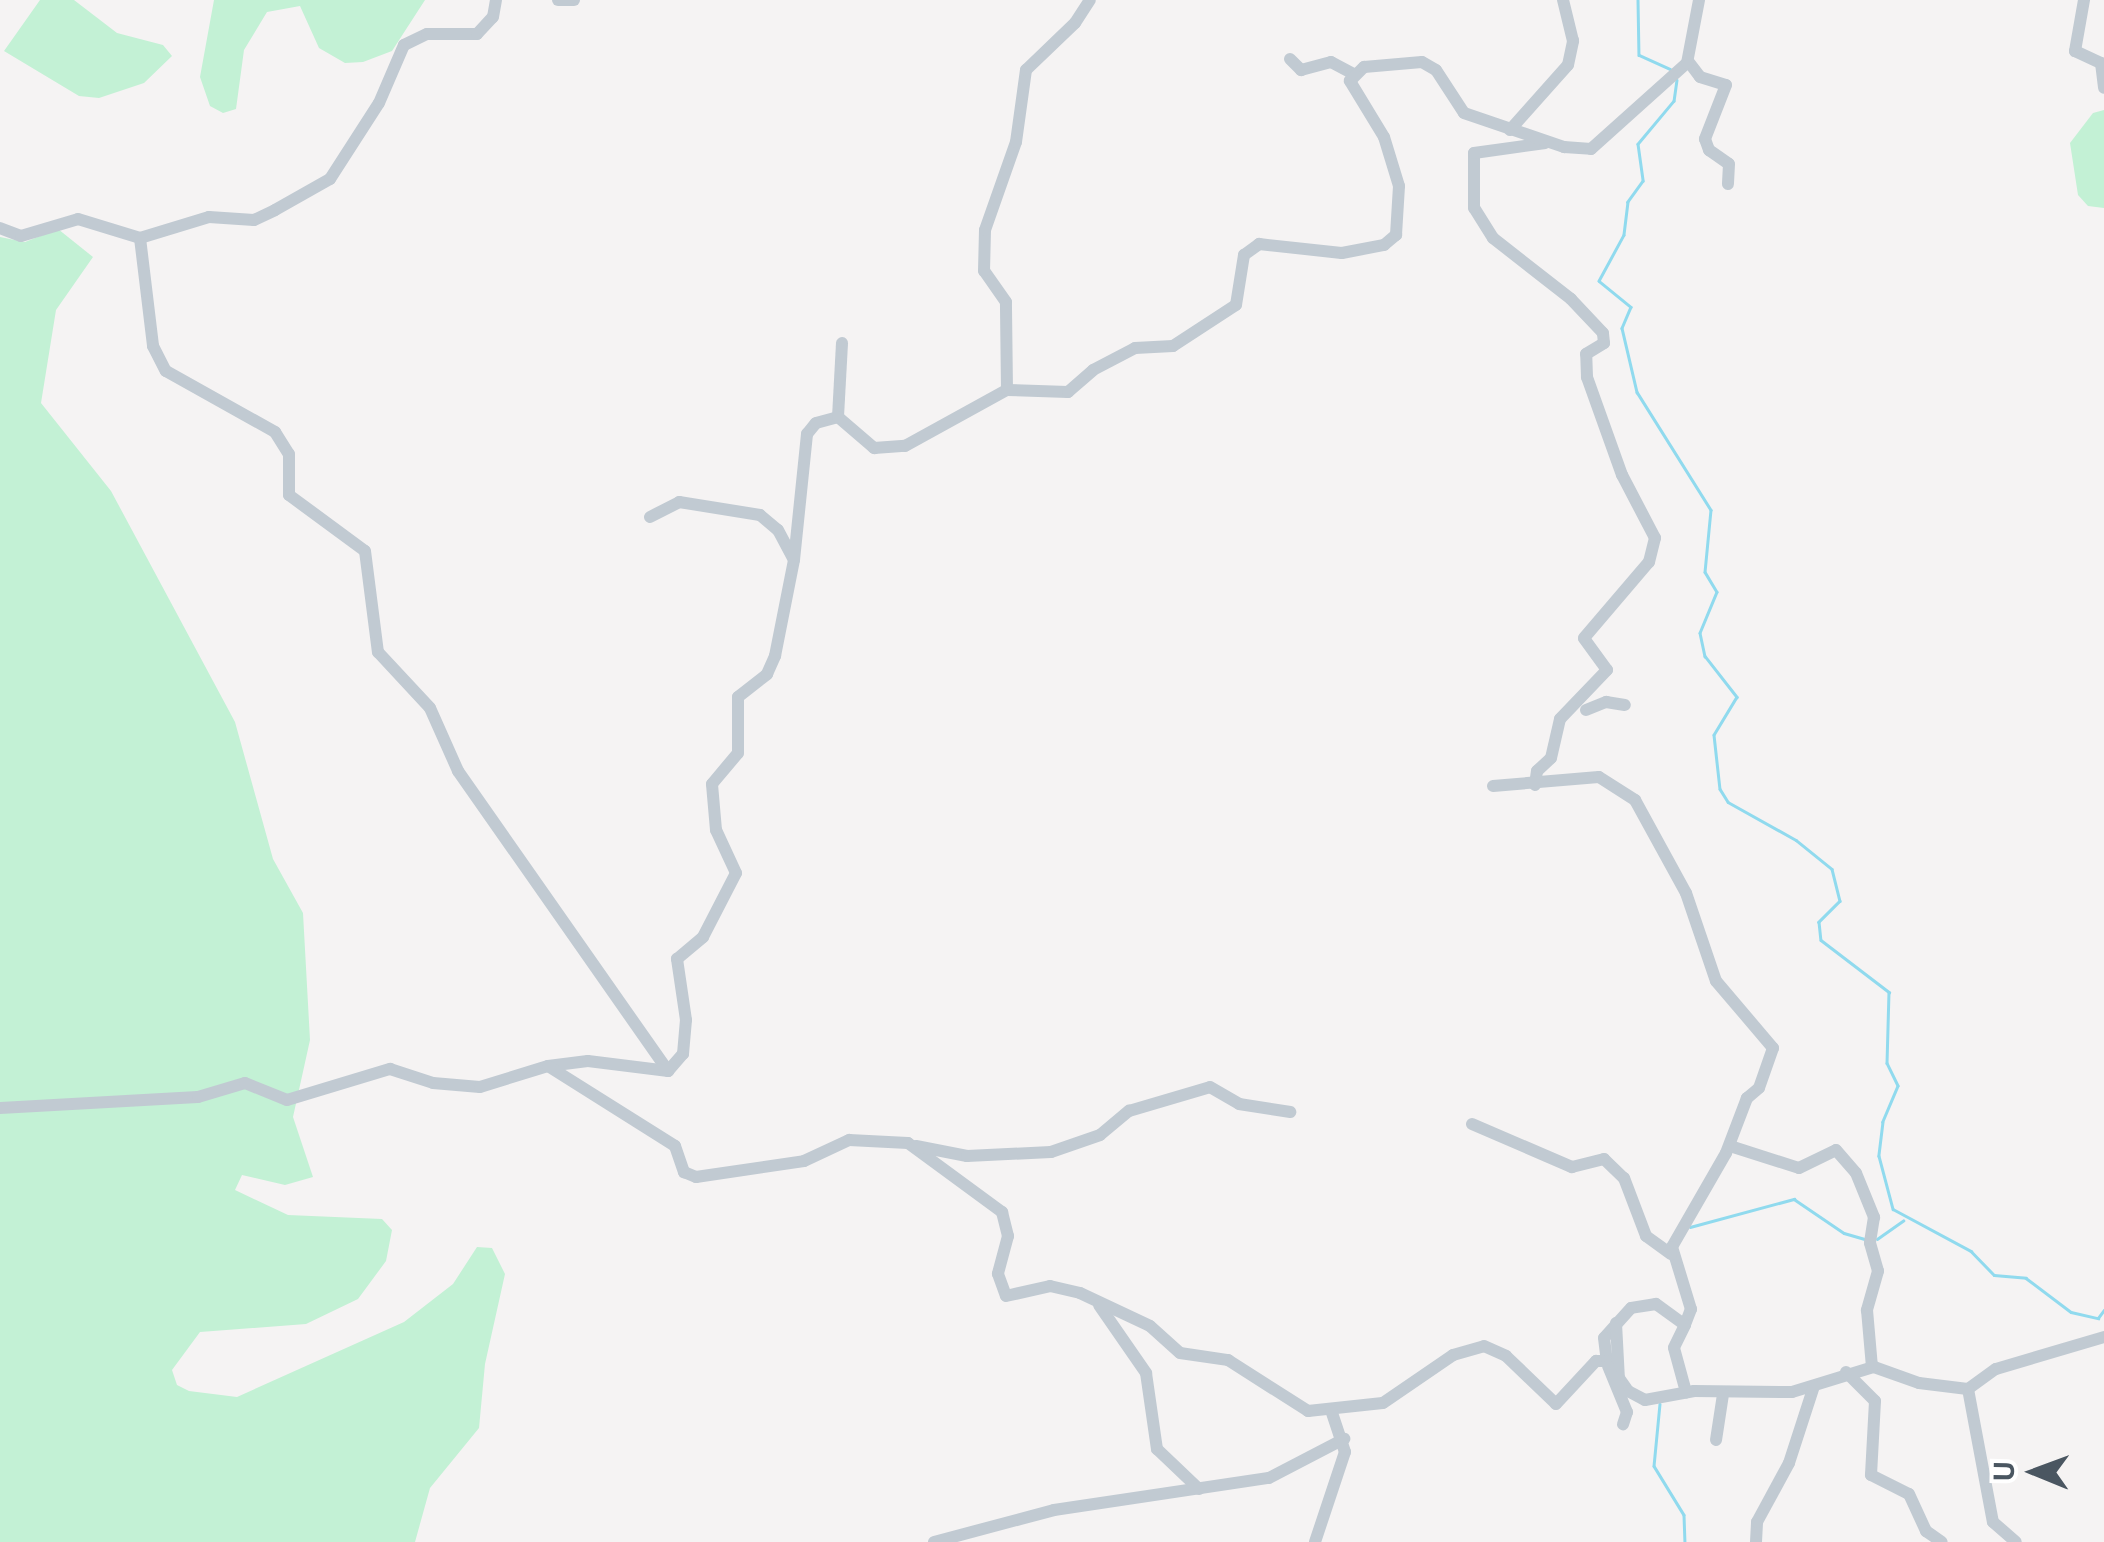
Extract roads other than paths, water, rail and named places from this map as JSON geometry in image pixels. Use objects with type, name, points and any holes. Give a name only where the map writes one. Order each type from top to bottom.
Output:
[{"type":"street","points":[[0,228],[22,236],[78,219],[140,238],[209,217],[254,220],[330,179],[374,112],[404,45],[427,34],[477,34],[493,18],[496,0]]},
{"type":"street","points":[[558,0],[574,0]]},
{"type":"street","points":[[1007,390],[1006,302],[984,271],[985,230],[1016,142],[1026,70],[1076,24],[1090,0]]},
{"type":"street","points":[[1510,130],[1568,65],[1573,41],[1563,0]]},
{"type":"street","points":[[1290,59],[1302,70],[1331,62],[1352,73],[1422,62],[1436,70],[1464,113],[1552,144],[1591,149],[1688,61],[1699,0]]},
{"type":"street","points":[[2084,0],[2075,51],[2101,63],[2104,88]]},
{"type":"street","points":[[1688,61],[1700,77],[1726,85],[1706,138],[1708,150],[1729,164],[1728,184]]},
{"type":"street","points":[[838,417],[874,448],[888,450],[930,435],[1007,390],[1068,392],[1124,352],[1173,346],[1236,305],[1244,255],[1259,244],[1366,253],[1396,235],[1394,160],[1350,81],[1352,73]]},
{"type":"street","points":[[1536,785],[1538,771],[1551,758],[1558,722],[1607,666],[1587,650],[1584,638],[1649,562],[1655,538],[1622,475],[1587,377],[1586,354],[1604,336],[1571,298],[1493,238],[1471,198],[1474,152],[1552,144]]},
{"type":"street","points":[[140,238],[154,346],[166,371],[275,432],[289,454],[289,495],[365,551],[378,652],[430,708],[458,771],[668,1071]]},
{"type":"street","points":[[838,417],[842,343]]},
{"type":"street","points":[[668,1071],[686,1044],[677,959],[703,937],[736,873],[716,830],[712,784],[738,753],[738,696],[768,674],[775,656],[794,560],[806,434],[816,423],[838,417]]},
{"type":"street","points":[[650,517],[679,502],[760,515],[778,530],[794,560]]},
{"type":"street","points":[[1596,680],[1606,702]]},
{"type":"street","points":[[1586,710],[1606,702],[1625,706]]},
{"type":"street","points":[[1493,786],[1536,785],[1599,776],[1635,800],[1686,893],[1716,981],[1772,1046],[1730,1146],[1671,1254]]},
{"type":"street","points":[[0,1108],[198,1096],[245,1083],[287,1100],[390,1069],[432,1083],[480,1087],[548,1066],[600,1061],[668,1071]]},
{"type":"street","points":[[548,1066],[675,1146],[684,1172],[696,1177],[804,1161],[849,1140],[916,1146],[967,1156],[1051,1152],[1100,1135],[1128,1111],[1210,1087],[1239,1104],[1290,1112]]},
{"type":"street","points":[[1472,1124],[1572,1167],[1606,1161],[1624,1178],[1646,1236],[1671,1254],[1690,1302],[1674,1348],[1686,1392]]},
{"type":"street","points":[[916,1146],[1006,1219],[998,1274],[1006,1296],[1056,1286],[1150,1326],[1180,1353],[1228,1360],[1297,1408],[1331,1410],[1382,1403],[1453,1356],[1484,1346],[1506,1356],[1556,1404],[1592,1362],[1608,1362]]},
{"type":"street","points":[[1730,1146],[1799,1168],[1836,1150],[1856,1173],[1874,1217],[1870,1243],[1878,1271],[1868,1310],[1872,1367]]},
{"type":"street","points":[[1099,1304],[1146,1372],[1157,1449],[1199,1488]]},
{"type":"street","points":[[1624,1424],[1627,1412],[1608,1380],[1604,1338],[1631,1308],[1656,1304],[1685,1325]]},
{"type":"street","points":[[1616,1323],[1619,1380]]},
{"type":"street","points":[[1608,1362],[1619,1380],[1645,1400],[1686,1392],[1723,1394],[1814,1386],[1846,1372],[1872,1367],[1918,1383],[1968,1388],[1996,1370],[2104,1337]]},
{"type":"street","points":[[1846,1372],[1876,1401],[1872,1476],[1909,1494],[1926,1531],[1942,1542]]},
{"type":"street","points":[[1756,1542],[1757,1522],[1789,1463],[1814,1386]]},
{"type":"street","points":[[1968,1388],[1992,1518],[2010,1541]]},
{"type":"street","points":[[1716,1440],[1723,1394]]},
{"type":"street","points":[[1315,1542],[1336,1485],[1344,1439],[1331,1410]]},
{"type":"street","points":[[934,1542],[1054,1510],[1282,1474],[1344,1439]]},
{"type":"waterway","points":[[1638,0],[1639,55],[1670,69]]},
{"type":"waterway","points":[[1677,80],[1674,101],[1638,144],[1643,181],[1628,202],[1624,235],[1599,281],[1631,307],[1622,328],[1637,392],[1711,510],[1705,572],[1717,592],[1700,633],[1705,656],[1737,697],[1714,735],[1720,789],[1728,802],[1796,840],[1832,869],[1840,901],[1819,922],[1821,940],[1889,992],[1887,1063],[1898,1086],[1883,1122],[1879,1156],[1893,1209],[1971,1251],[1994,1275],[2026,1278],[2071,1312],[2098,1318],[2104,1310]]},
{"type":"waterway","points":[[1690,1227],[1794,1199],[1844,1233],[1865,1239]]},
{"type":"waterway","points":[[1877,1239],[1903,1221]]},
{"type":"waterway","points":[[1660,1404],[1654,1466],[1684,1515],[1685,1542]]}]
